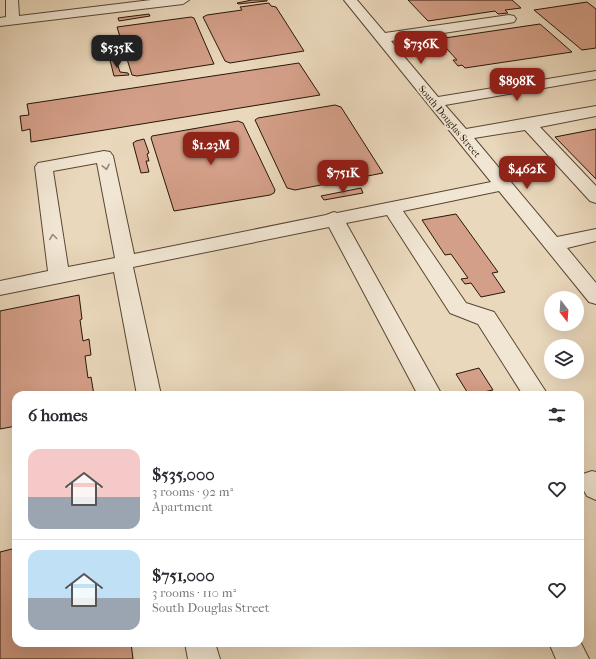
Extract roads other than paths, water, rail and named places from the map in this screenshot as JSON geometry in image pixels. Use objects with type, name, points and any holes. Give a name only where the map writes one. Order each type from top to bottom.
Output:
[{"type":"street","points":[[12,0],[13,21]]},
{"type":"street","points":[[0,22],[183,0]]},
{"type":"street","name":"South Douglas Street","points":[[350,0],[596,298]]},
{"type":"street","points":[[382,38],[508,19]]},
{"type":"street","points":[[434,102],[596,75]]},
{"type":"street","points":[[462,135],[596,111]]},
{"type":"street","points":[[530,124],[596,197]]},
{"type":"street","points":[[59,276],[44,167],[104,156],[148,391]]},
{"type":"street","points":[[0,288],[334,218],[503,185]]},
{"type":"street","points":[[391,207],[458,308],[486,318],[533,391]]},
{"type":"street","points":[[334,218],[428,391]]},
{"type":"street","points":[[552,245],[596,236]]},
{"type":"street","points":[[201,647],[204,659]]},
{"type":"street","points":[[566,647],[573,659]]}]
